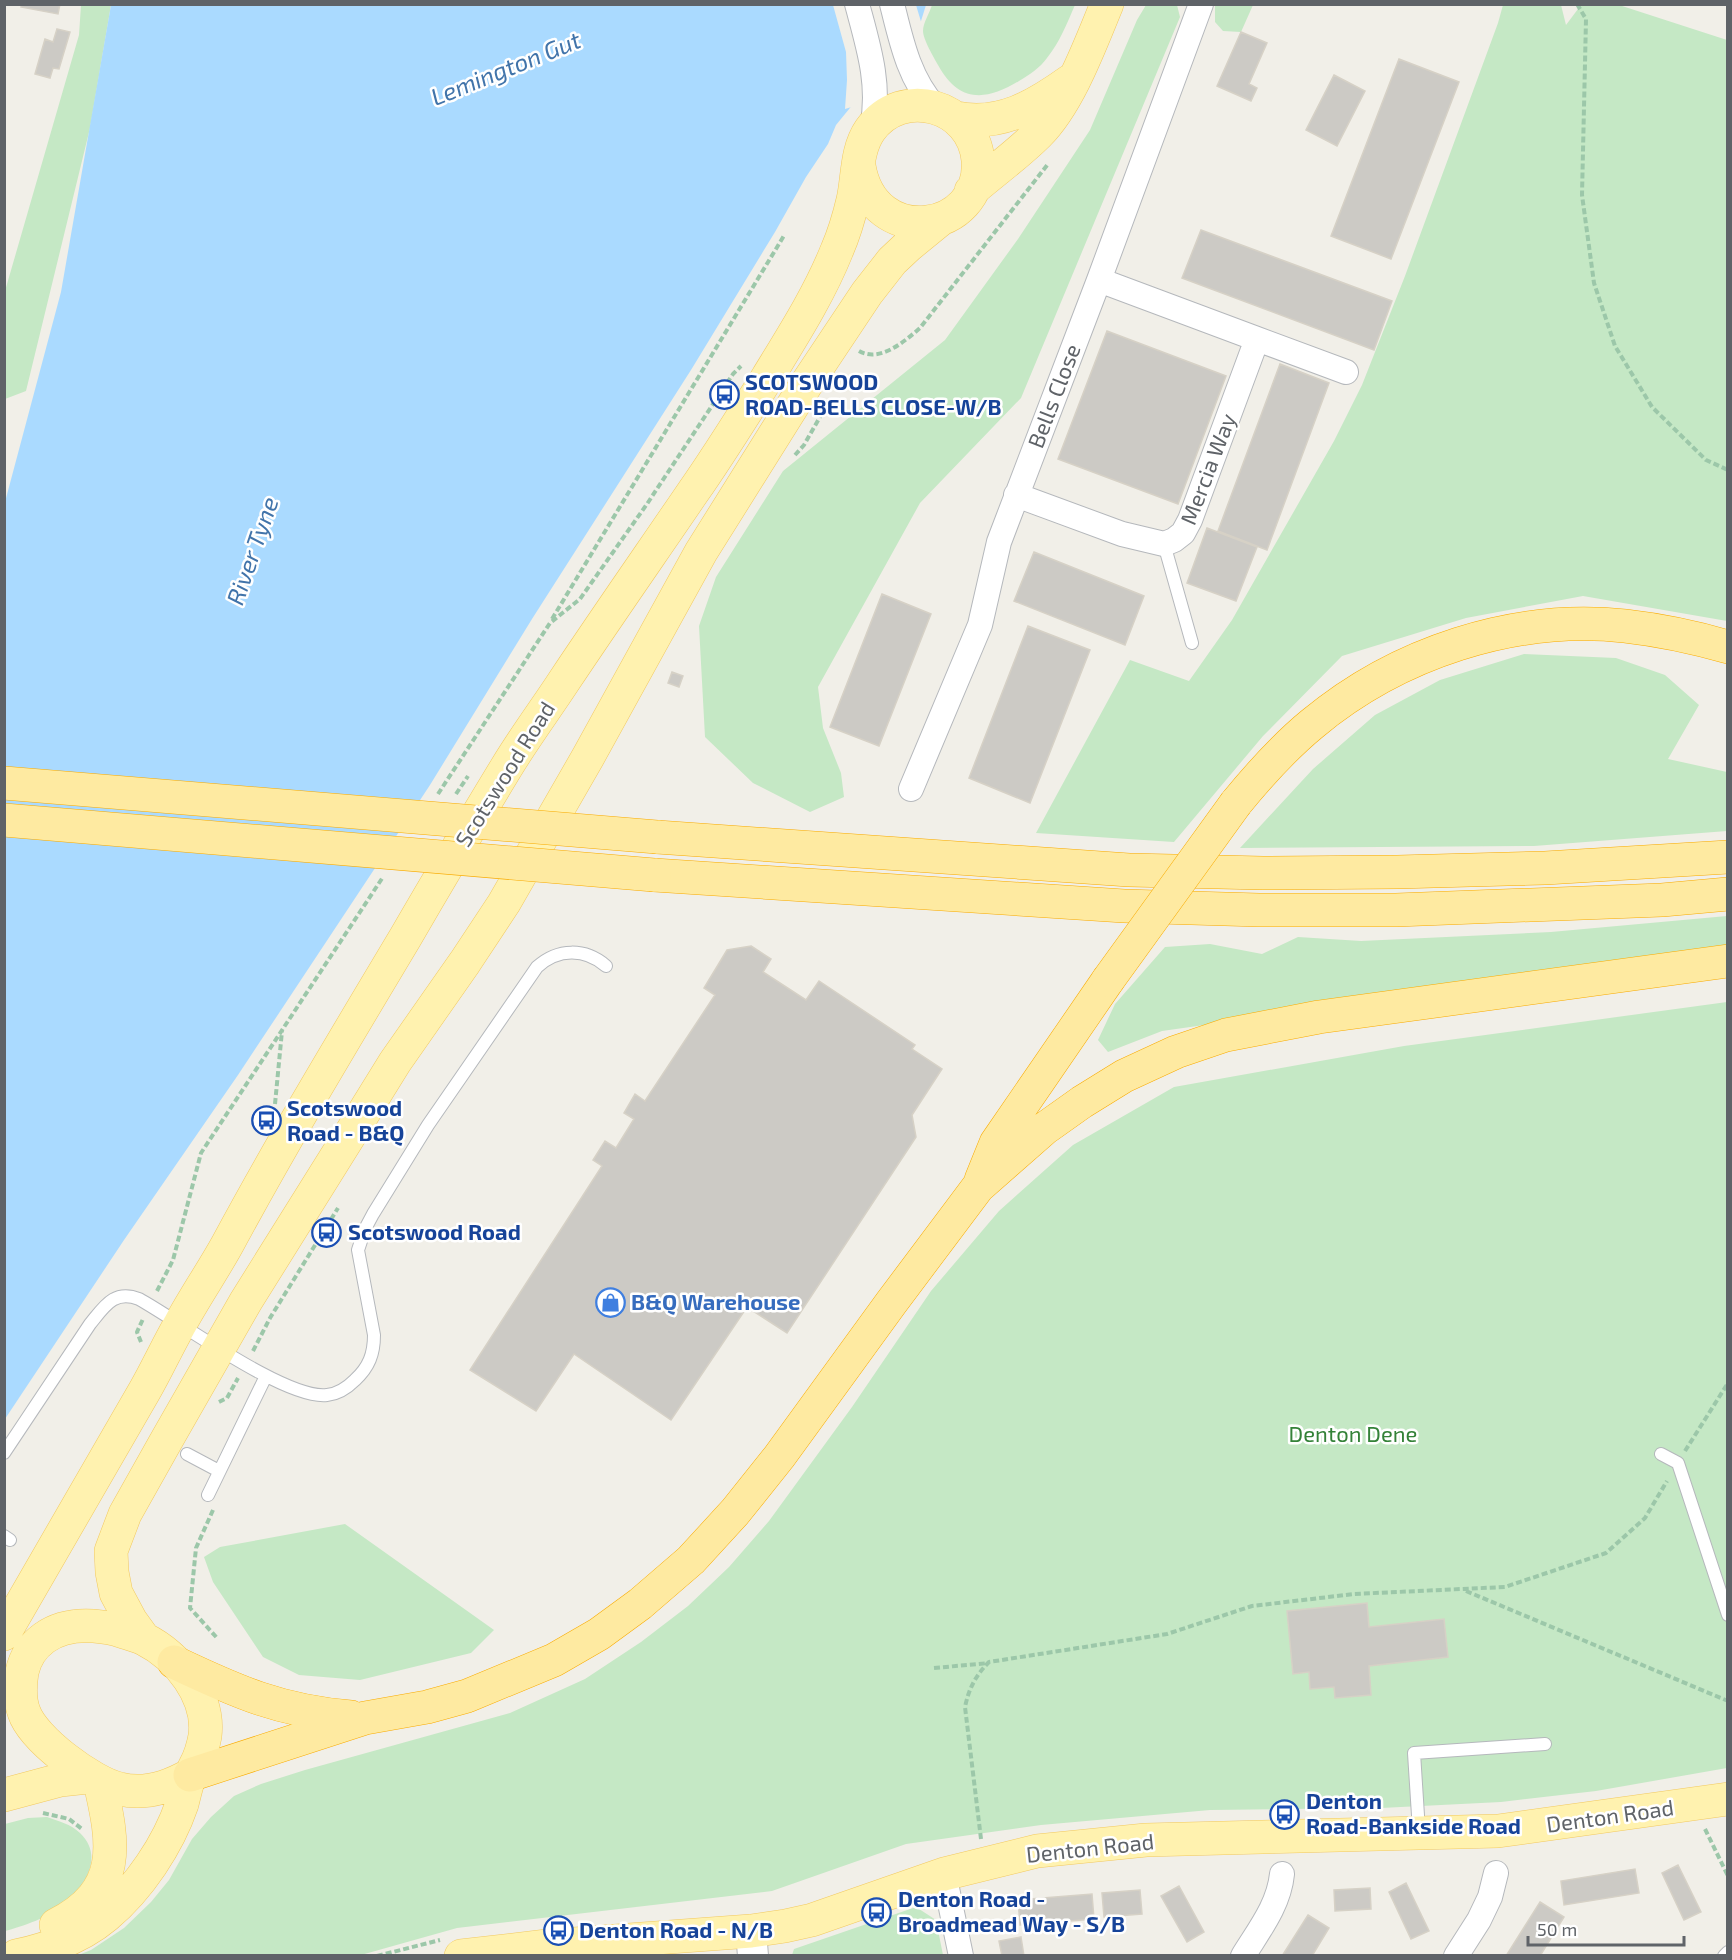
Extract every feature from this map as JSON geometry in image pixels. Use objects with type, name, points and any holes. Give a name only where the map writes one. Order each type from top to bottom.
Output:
[{"type":"highway","points":[[978,1187],[996,1143],[1108,980],[1236,803],[1253,782],[1311,724],[1344,699],[1418,658],[1498,633],[1539,627],[1581,624],[1623,626],[1665,631],[1728,647]]},
{"type":"highway","points":[[4,783],[657,837],[1129,870],[1397,873],[1545,868],[1728,856]]},
{"type":"highway","points":[[4,820],[654,875],[1124,906],[1259,910],[1396,910],[1662,900],[1728,894]]},
{"type":"highway","points":[[190,1775],[365,1718],[427,1707],[467,1696],[554,1660],[599,1634],[640,1604],[691,1560],[742,1503],[779,1457],[978,1187],[1044,1129],[1116,1081],[1176,1052],[1226,1035],[1319,1017],[1728,961]]},
{"type":"highway","points":[[174,1662],[225,1686],[275,1705],[318,1714],[365,1718]]},
{"type":"main road","points":[[16,1956],[63,1943],[85,1930],[106,1916],[138,1883],[164,1842],[181,1806],[190,1775],[203,1746],[205,1713],[194,1685],[174,1662],[144,1639],[131,1622],[116,1593],[111,1551],[125,1514],[246,1301],[395,1062],[504,903],[701,552],[807,383],[867,293],[892,261],[941,219],[958,208],[971,191],[1038,134],[1061,103],[1107,4]]},
{"type":"main road","points":[[941,219],[916,223],[893,217],[882,211],[866,192],[859,166],[862,146],[874,114],[882,117],[908,105],[937,104],[970,121],[997,119],[1033,104],[1073,78]]},
{"type":"main road","points":[[937,104],[970,135],[978,158],[978,169],[971,191]]},
{"type":"main road","name":"Scotswood Road","points":[[4,1634],[311,1095],[509,764],[715,461],[799,325],[838,246],[853,200],[859,166]]},
{"type":"main road","points":[[25,1599],[20,1629],[16,1685],[27,1720],[58,1752],[94,1780],[121,1790],[148,1790],[171,1785],[190,1775]]},
{"type":"main road","points":[[16,1685],[30,1652],[37,1643],[66,1628],[97,1626],[144,1639]]},
{"type":"main road","points":[[4,1795],[60,1780],[94,1780]]},
{"type":"main road","points":[[4,1946],[39,1934],[61,1923],[82,1908],[97,1892],[105,1877],[111,1847],[110,1826],[94,1780]]},
{"type":"main road","name":"Denton Road","points":[[461,1956],[547,1946],[752,1943],[785,1926],[812,1920],[944,1874],[1037,1851],[1146,1840],[1498,1831],[1728,1799]]},
{"type":"street","points":[[857,4],[872,63],[874,114]]},
{"type":"street","points":[[892,4],[908,60],[937,104]]},
{"type":"street","name":"Bells Close","points":[[911,789],[980,625],[999,542],[1201,4]]},
{"type":"street","points":[[1099,280],[1346,372]]},
{"type":"street","name":"Mercia Way","points":[[1016,495],[1122,534],[1164,544],[1174,540],[1183,533],[1190,520],[1257,339]]},
{"type":"street","points":[[1456,1956],[1490,1898],[1496,1873]]},
{"type":"street","points":[[944,1874],[961,1956]]},
{"type":"street","points":[[1243,1956],[1271,1911],[1280,1890],[1282,1874]]},
{"type":"lane","points":[[1164,544],[1192,643]]},
{"type":"lane","points":[[4,1453],[90,1324],[104,1306],[126,1295],[132,1296],[266,1376],[305,1392],[325,1395],[338,1392],[348,1386],[362,1374],[370,1362],[374,1348],[374,1335],[358,1250],[360,1240],[373,1214],[428,1125],[537,967],[546,959],[567,952],[583,953],[597,958],[606,966]]},
{"type":"lane","points":[[208,1495],[266,1376]]},
{"type":"lane","points":[[187,1454],[219,1471]]},
{"type":"lane","points":[[1661,1454],[1678,1463],[1728,1615]]},
{"type":"lane","points":[[1419,1834],[1414,1753],[1545,1744]]},
{"type":"lane","points":[[1724,1956],[1728,1952]]},
{"type":"path","points":[[1577,4],[1583,12],[1587,28],[1582,195],[1594,283],[1615,346],[1652,407],[1706,460],[1728,470]]},
{"type":"path","points":[[852,347],[866,355],[883,352],[902,343],[920,328],[1048,164],[1051,155]]},
{"type":"path","points":[[550,623],[785,234]]},
{"type":"path","points":[[934,1668],[989,1662],[1167,1634],[1252,1606],[1354,1594],[1505,1587],[1606,1552],[1645,1518],[1728,1383]]},
{"type":"path","points":[[208,1495],[213,1509],[196,1548],[190,1608],[218,1639]]},
{"type":"path","points":[[1462,1589],[1728,1701]]},
{"type":"path","points":[[985,1863],[965,1707],[969,1689],[989,1662]]},
{"type":"path","points":[[42,1812],[69,1819],[85,1832]]},
{"type":"path","points":[[1706,1829],[1728,1876]]},
{"type":"green space","points":[[932,4],[1075,5],[1052,52],[1041,65],[1007,88],[995,93],[973,95],[954,86],[946,77],[927,43],[923,31]]},
{"type":"green space","points":[[1215,4],[1253,5],[1241,32],[1223,31],[1215,22]]},
{"type":"green space","points":[[81,5],[111,5],[90,128],[26,391],[5,399],[5,291],[79,35]]},
{"type":"green space","points":[[1146,5],[1177,5],[1180,17],[1021,398],[920,503],[818,687],[823,728],[841,773],[844,797],[810,812],[753,783],[705,737],[699,626],[716,577],[783,471],[945,340],[1018,239],[1090,130],[1137,20]]},
{"type":"green space","points":[[1503,5],[1561,5],[1566,25],[1581,5],[1619,5],[1727,40],[1727,621],[1583,596],[1466,618],[1342,656],[1263,736],[1174,842],[1036,833],[1130,660],[1189,681],[1232,620],[1334,441],[1362,385],[1405,276]]},
{"type":"green space","points":[[1524,654],[1616,658],[1665,675],[1699,705],[1668,759],[1727,772],[1727,831],[1534,846],[1240,848],[1313,769],[1375,715],[1440,680]]},
{"type":"green space","points":[[1727,916],[1727,951],[1162,1031],[1108,1052],[1098,1040],[1115,1004],[1165,947],[1210,944],[1262,954],[1298,937],[1361,941],[1551,932]]},
{"type":"green space","name":"Denton Dene","points":[[1727,1002],[1727,1768],[1596,1791],[1501,1802],[1381,1808],[1210,1810],[1041,1825],[906,1844],[772,1891],[457,1928],[361,1955],[76,1956],[91,1950],[124,1928],[151,1902],[169,1880],[192,1839],[234,1796],[261,1784],[305,1770],[510,1713],[585,1679],[641,1642],[688,1606],[729,1567],[769,1521],[852,1407],[931,1291],[999,1211],[1073,1145],[1174,1087],[1404,1046]]},
{"type":"green space","points":[[345,1524],[494,1630],[471,1653],[360,1680],[299,1675],[263,1657],[213,1582],[204,1557],[220,1547]]},
{"type":"green space","points":[[47,1817],[73,1827],[87,1842],[91,1852],[89,1871],[78,1890],[59,1909],[36,1921],[5,1931],[5,1824],[28,1818]]},
{"type":"green space","points":[[916,1907],[936,1920],[943,1955],[792,1955],[794,1949]]},
{"type":"water","points":[[111,5],[926,5],[921,21],[836,125],[828,144],[691,370],[532,619],[430,785],[238,1075],[124,1240],[5,1419],[5,502],[61,292]]},
{"type":"pier","points":[[833,5],[916,5],[922,25],[855,106],[845,109],[846,52]]},
{"type":"building","points":[[22,4],[60,4],[58,14],[21,7]]},
{"type":"building","points":[[57,29],[70,32],[59,69],[53,68],[50,78],[35,74],[45,39],[53,42]]},
{"type":"building","points":[[1241,32],[1267,43],[1249,84],[1257,88],[1251,101],[1217,86]]},
{"type":"building","points":[[1399,59],[1459,82],[1391,259],[1331,236]]},
{"type":"building","points":[[1334,75],[1365,91],[1337,146],[1306,130]]},
{"type":"building","points":[[1201,230],[1392,301],[1374,350],[1182,278]]},
{"type":"building","points":[[1107,331],[1226,376],[1178,504],[1058,459]]},
{"type":"building","points":[[1280,364],[1329,383],[1267,550],[1218,531]]},
{"type":"building","points":[[1207,528],[1257,547],[1236,601],[1187,583]]},
{"type":"building","points":[[1034,552],[1144,596],[1125,645],[1014,601]]},
{"type":"building","points":[[882,594],[931,614],[879,746],[830,727]]},
{"type":"building","points":[[1028,626],[1090,650],[1030,803],[969,778]]},
{"type":"building","points":[[672,672],[683,676],[679,687],[668,683]]},
{"type":"building","points":[[751,946],[771,959],[763,972],[806,1000],[819,981],[915,1045],[912,1049],[942,1069],[912,1115],[916,1137],[787,1333],[747,1307],[671,1420],[574,1354],[536,1411],[470,1370],[602,1166],[593,1160],[605,1141],[616,1148],[634,1119],[624,1113],[635,1094],[645,1101],[715,995],[704,988],[727,950]]},
{"type":"building","points":[[1367,1603],[1369,1627],[1444,1619],[1448,1657],[1369,1666],[1371,1695],[1335,1698],[1334,1687],[1310,1689],[1309,1672],[1293,1674],[1287,1611]]},
{"type":"building","points":[[1678,1865],[1701,1912],[1684,1920],[1662,1873]]},
{"type":"building","points":[[1635,1869],[1639,1893],[1564,1905],[1561,1881]]},
{"type":"building","points":[[1406,1883],[1429,1931],[1411,1939],[1389,1892]]},
{"type":"building","points":[[1179,1886],[1204,1932],[1187,1942],[1161,1896]]},
{"type":"building","points":[[1370,1888],[1371,1909],[1335,1911],[1334,1890]]},
{"type":"building","points":[[1140,1890],[1142,1914],[1104,1917],[1102,1893]]},
{"type":"building","points":[[1092,1894],[1094,1919],[1020,1925],[1018,1900]]},
{"type":"building","points":[[1540,1902],[1564,1917],[1540,1956],[1506,1956]]},
{"type":"building","points":[[1308,1915],[1329,1928],[1312,1956],[1282,1956]]},
{"type":"building","points":[[1021,1937],[1024,1956],[1002,1956],[999,1941]]},
{"type":"place","name":"SCOTSWOOD ROAD-BELLS CLOSE-W/B","points":[[724,395]]},
{"type":"place","name":"Scotswood Road - B&Q","points":[[266,1121]]},
{"type":"place","name":"Scotswood Road","points":[[327,1232]]},
{"type":"place","name":"B&Q Warehouse","points":[[610,1302]]},
{"type":"place","name":"Denton Road-Bankside Road","points":[[1285,1814]]},
{"type":"place","name":"Denton Road - Broadmead Way - S/B","points":[[877,1912]]},
{"type":"place","name":"Denton Road - N/B","points":[[558,1930]]},
{"type":"water label","name":"Lemington Gut","points":[[506,69]]},
{"type":"water label","name":"River Tyne","points":[[253,551]]}]
